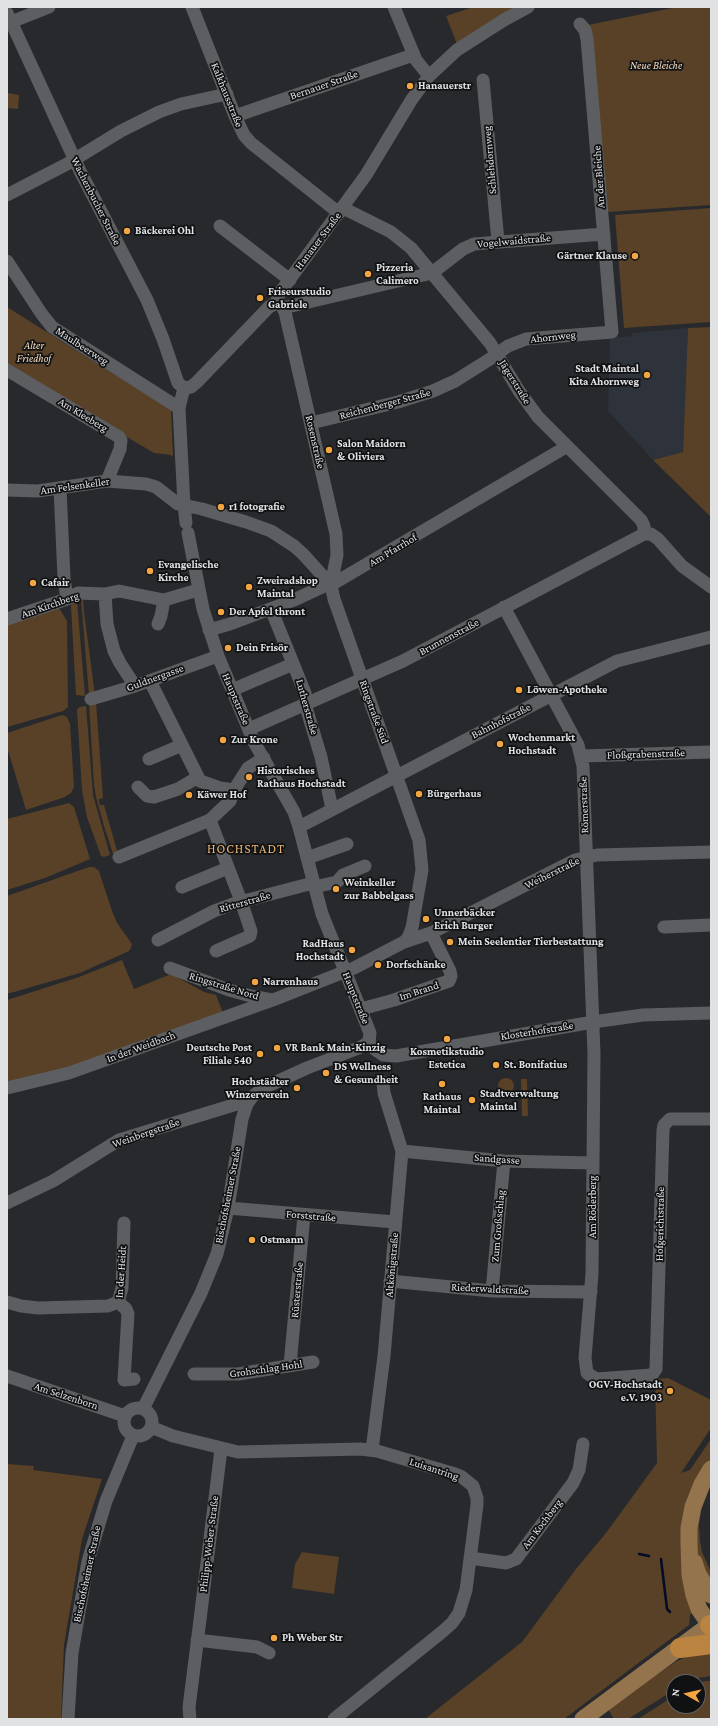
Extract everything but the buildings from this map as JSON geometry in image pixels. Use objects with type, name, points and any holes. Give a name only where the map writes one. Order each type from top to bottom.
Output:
[{"type":"highway","points":[[680,1648],[711,1630]]},
{"type":"main road","points":[[711,1470],[702,1484],[693,1507],[690,1528],[690,1575],[694,1595],[711,1630]]},
{"type":"main road","points":[[690,1550],[709,1588]]},
{"type":"main road","points":[[583,1719],[680,1648]]},
{"type":"street","points":[[9,18],[49,7]]},
{"type":"street","name":"Kalkhausstraße","points":[[192,7],[234,116],[240,130],[248,140],[341,210],[399,237],[411,248],[432,273]]},
{"type":"street","points":[[394,7],[413,55],[419,66],[429,76]]},
{"type":"street","name":"Hanauer Straße","points":[[184,388],[191,387],[197,382],[269,307],[280,306],[279,294],[379,156],[412,99],[429,76],[457,50],[504,20],[528,7]]},
{"type":"street","name":"Wachenbucher Straße","points":[[9,18],[74,159],[147,300],[178,383],[184,388]]},
{"type":"street","name":"An der Bleiche","points":[[580,24],[585,30],[587,39],[612,332]]},
{"type":"street","name":"Bernauer Straße","points":[[234,116],[413,55]]},
{"type":"street","name":"Schlehdornweg","points":[[483,80],[498,241]]},
{"type":"street","points":[[7,195],[67,164],[121,131],[159,112],[180,104],[226,94]]},
{"type":"street","points":[[220,226],[290,280]]},
{"type":"street","name":"Vogelwaidstraße","points":[[432,273],[467,247],[479,243],[604,234]]},
{"type":"street","name":"Maulbeerweg","points":[[7,261],[41,313],[52,327],[179,408]]},
{"type":"street","points":[[280,306],[432,273]]},
{"type":"street","name":"Jägerstraße","points":[[432,273],[490,343],[519,391],[532,409],[566,446],[641,520],[644,526],[644,534]]},
{"type":"street","name":"Rosenstraße","points":[[280,306],[311,424],[337,541],[337,555],[331,585]]},
{"type":"street","name":"Ahornweg","points":[[497,354],[508,346],[531,338],[612,332]]},
{"type":"street","name":"Reichenberger Straße","points":[[311,424],[429,393],[454,381],[497,354]]},
{"type":"street","name":"Am Kleeberg","points":[[7,370],[121,440],[120,449],[107,480]]},
{"type":"street","points":[[184,388],[179,408],[184,505]]},
{"type":"street","name":"Am Pfarrhof","points":[[209,630],[271,609],[324,586],[331,585],[566,446]]},
{"type":"street","name":"Am Felsenkeller","points":[[7,490],[38,491],[107,480],[123,481],[152,485],[162,491],[174,502],[184,505]]},
{"type":"street","points":[[60,488],[64,578],[67,599]]},
{"type":"street","name":"Hauptstraße","points":[[184,505],[198,590],[209,630],[218,656],[249,729],[287,798],[299,826],[314,885],[328,931],[346,971],[370,1033],[365,1045]]},
{"type":"street","name":"Ringstraße Süd","points":[[184,505],[246,522],[271,531],[294,546],[303,554],[331,585],[334,599],[419,840],[422,870],[412,928],[408,938],[404,942]]},
{"type":"street","points":[[644,534],[651,534],[658,539],[682,566],[711,587]]},
{"type":"street","name":"Brunnenstraße","points":[[249,729],[403,661],[644,534]]},
{"type":"street","name":"Am Kirchberg","points":[[7,619],[67,599],[78,593],[105,594],[119,591],[164,600],[198,590]]},
{"type":"street","points":[[105,594],[107,624],[112,646],[120,663],[135,686]]},
{"type":"street","points":[[158,624],[164,600]]},
{"type":"street","name":"Römerstraße","points":[[504,607],[582,756],[593,1022]]},
{"type":"street","name":"Lutherstraße","points":[[271,609],[305,693],[307,711],[321,757],[332,810]]},
{"type":"street","name":"Bahnhofstraße","points":[[299,826],[622,659],[711,636]]},
{"type":"street","name":"Guldnergasse","points":[[91,699],[135,686],[218,656]]},
{"type":"street","points":[[232,690],[293,664]]},
{"type":"street","points":[[150,680],[200,781],[220,788],[234,790]]},
{"type":"street","points":[[149,759],[182,745]]},
{"type":"street","name":"Floßgrabenstraße","points":[[582,756],[711,752]]},
{"type":"street","points":[[119,856],[210,820],[230,801],[234,790],[248,768],[264,758]]},
{"type":"street","points":[[138,787],[147,796],[154,797],[178,789],[198,777]]},
{"type":"street","points":[[210,820],[251,931],[250,936],[216,951]]},
{"type":"street","points":[[307,858],[347,844]]},
{"type":"street","name":"Weiherstraße","points":[[404,942],[431,933],[575,860],[597,855],[711,852]]},
{"type":"street","points":[[314,885],[337,882],[343,875],[366,866]]},
{"type":"street","points":[[182,886],[228,868]]},
{"type":"street","name":"Ritterstraße","points":[[158,940],[214,911],[241,901],[314,885]]},
{"type":"street","points":[[664,927],[711,925]]},
{"type":"street","name":"Im Brand","points":[[361,1009],[446,983],[451,979],[450,971],[431,933]]},
{"type":"street","points":[[346,971],[404,942]]},
{"type":"street","name":"Ringstraße Nord","points":[[170,968],[229,990],[273,1000],[346,971]]},
{"type":"street","name":"In der Weidbach","points":[[7,1088],[69,1073],[273,1000]]},
{"type":"street","name":"Klosterhofstraße","points":[[365,1045],[373,1048],[383,1055],[396,1056],[593,1022],[659,1014],[711,1013]]},
{"type":"street","name":"Am Röderberg","points":[[593,1022],[591,1292],[585,1358],[586,1369],[590,1376],[596,1379],[604,1380]]},
{"type":"street","name":"Bischofsheimer Straße","points":[[142,1409],[208,1278],[217,1254],[228,1208],[242,1119],[250,1100],[263,1088],[278,1080],[365,1045]]},
{"type":"street","name":"Altkönigstraße","points":[[372,1450],[384,1356],[402,1151],[384,1093],[383,1082]]},
{"type":"street","name":"Weinbergstraße","points":[[7,1203],[53,1181],[119,1140],[250,1100]]},
{"type":"street","name":"Hofgerichtstraße","points":[[604,1380],[655,1373],[657,1365],[664,1125],[670,1119],[711,1119]]},
{"type":"street","name":"Sandgasse","points":[[402,1151],[504,1161],[593,1163]]},
{"type":"street","name":"Zum Großschlag","points":[[492,1291],[504,1161]]},
{"type":"street","name":"Forststraße","points":[[228,1208],[395,1222]]},
{"type":"street","name":"Rüsterstraße","points":[[290,1366],[304,1215]]},
{"type":"street","name":"In der Heidt","points":[[124,1222],[122,1288],[118,1302],[126,1309],[128,1314],[124,1380],[134,1378]]},
{"type":"street","name":"Riederwaldstraße","points":[[390,1281],[492,1291],[591,1292]]},
{"type":"street","points":[[7,1302],[21,1306],[38,1308],[108,1306],[118,1302]]},
{"type":"street","name":"Grohschlag Hohl","points":[[194,1374],[238,1374],[313,1362]]},
{"type":"street","name":"Am Selzenborn","points":[[7,1376],[125,1416]]},
{"type":"street","points":[[132,1409],[142,1409],[149,1414],[151,1418],[151,1427],[149,1431],[142,1436],[133,1436],[126,1430],[124,1425],[125,1416],[132,1409]]},
{"type":"street","name":"Luisantring","points":[[151,1427],[173,1436],[238,1452],[372,1450],[455,1474],[462,1477],[473,1486],[478,1498],[465,1598],[459,1613],[452,1623],[334,1719]]},
{"type":"street","name":"Bischofsheimer Straße","points":[[68,1719],[72,1653],[88,1561],[106,1501],[133,1436]]},
{"type":"street","name":"Am Kochberg","points":[[470,1558],[506,1563],[516,1559],[573,1483],[579,1470],[583,1444]]},
{"type":"street","name":"Philipp-Weber-Straße","points":[[190,1719],[189,1707],[221,1449]]},
{"type":"street","points":[[197,1640],[257,1647],[268,1653]]},
{"type":"shaded area","name":"Stadt Maintal Kita Ahornweg","points":[[688,328],[683,452],[653,460],[608,411],[610,338],[632,336],[632,333]]},
{"type":"green space","points":[[473,7],[517,7],[457,44],[446,16]]},
{"type":"green space","name":"Neue Bleiche","points":[[677,7],[711,7],[711,205],[607,212],[588,25]]},
{"type":"green space","points":[[8,93],[19,95],[18,109],[7,108]]},
{"type":"green space","points":[[711,208],[711,322],[624,328],[615,215]]},
{"type":"green space","name":"Alter Friedhof","points":[[7,307],[171,410],[173,457],[171,455],[154,453],[7,366]]},
{"type":"green space","points":[[711,327],[711,517],[653,460],[683,452],[688,328]]},
{"type":"green space","points":[[83,597],[95,695],[89,695],[81,599]]},
{"type":"green space","points":[[72,601],[77,601],[85,696],[76,695],[71,606]]},
{"type":"green space","points":[[59,608],[67,621],[68,707],[63,711],[7,727],[7,624]]},
{"type":"green space","points":[[96,702],[103,798],[99,799],[99,802],[100,805],[104,805],[118,854],[116,855],[113,854],[104,826],[94,784],[89,703]]},
{"type":"green space","points":[[86,706],[93,795],[110,855],[104,857],[101,856],[87,817],[82,790],[77,710],[79,707]]},
{"type":"green space","points":[[62,715],[67,717],[70,724],[74,787],[71,793],[65,797],[26,810],[7,747],[7,733]]},
{"type":"green space","points":[[69,803],[74,807],[90,859],[45,878],[7,890],[7,819]]},
{"type":"green space","points":[[89,867],[94,867],[99,871],[112,911],[117,923],[132,944],[131,948],[129,951],[80,973],[7,994],[7,896]]},
{"type":"green space","points":[[122,960],[134,989],[171,974],[204,992],[216,995],[223,1013],[73,1067],[7,1084],[7,1000],[79,977]]},
{"type":"green space","points":[[503,1078],[509,1078],[514,1083],[512,1092],[509,1094],[503,1094],[498,1089],[498,1083]]},
{"type":"green space","points":[[521,1079],[527,1079],[528,1116],[522,1116]]},
{"type":"green space","points":[[668,1378],[711,1400],[711,1428],[681,1473],[690,1470],[711,1439],[711,1461],[693,1490],[693,1611],[690,1615],[689,1625],[564,1719],[425,1719],[522,1642],[576,1569],[606,1533],[657,1463],[655,1379]]},
{"type":"green space","points":[[7,1464],[34,1466],[33,1470],[102,1479],[82,1539],[64,1645],[61,1719],[7,1719]]},
{"type":"green space","points":[[702,1503],[699,1525],[700,1541],[702,1552],[711,1572],[711,1579],[700,1566],[695,1542]]},
{"type":"green space","points":[[302,1552],[339,1557],[334,1594],[292,1588],[295,1564]]},
{"type":"green space","points":[[711,1650],[711,1676],[706,1677],[706,1674],[666,1674],[666,1695],[628,1719],[614,1719],[608,1709],[675,1662],[696,1652]]},
{"type":"green space","points":[[706,1681],[711,1681],[711,1719],[638,1719],[666,1701],[666,1714],[706,1714]]},
{"type":"waterway","points":[[639,1554],[649,1556]]},
{"type":"waterway","points":[[661,1559],[667,1609],[670,1612]]},
{"type":"place","name":"Hanauerstr","points":[[410,86]]},
{"type":"place","name":"Bäckerei Ohl","points":[[127,231]]},
{"type":"place","name":"Gärtner Klause","points":[[635,256]]},
{"type":"place","name":"Pizzeria Calimero","points":[[368,274]]},
{"type":"place","name":"Friseurstudio Gabriele","points":[[260,298]]},
{"type":"place","name":"Stadt Maintal Kita Ahornweg","points":[[647,375]]},
{"type":"place","name":"Salon Maidorn & Oliviera","points":[[329,450]]},
{"type":"place","name":"r1 fotografie","points":[[221,507]]},
{"type":"place","name":"Evangelische Kirche","points":[[150,571]]},
{"type":"place","name":"Cafair","points":[[33,583]]},
{"type":"place","name":"Zweiradshop Maintal","points":[[249,587]]},
{"type":"place","name":"Der Apfel thront","points":[[221,612]]},
{"type":"place","name":"Dein Frisör","points":[[228,648]]},
{"type":"place","name":"Löwen-Apotheke","points":[[519,690]]},
{"type":"place","name":"Zur Krone","points":[[223,740]]},
{"type":"place","name":"Wochenmarkt Hochstadt","points":[[500,744]]},
{"type":"place","name":"Historisches Rathaus Hochstadt","points":[[249,777]]},
{"type":"place","name":"Bürgerhaus","points":[[419,794]]},
{"type":"place","name":"Käwer Hof","points":[[189,795]]},
{"type":"place","name":"Weinkeller zur Babbelgass","points":[[336,889]]},
{"type":"place","name":"Unnerbäcker Erich Burger","points":[[426,919]]},
{"type":"place","name":"Mein Seelentier Tierbestattung","points":[[450,942]]},
{"type":"place","name":"RadHaus Hochstadt","points":[[352,950]]},
{"type":"place","name":"Dorfschänke","points":[[378,965]]},
{"type":"place","name":"Narrenhaus","points":[[255,982]]},
{"type":"place","name":"Kosmetikstudio Estetica","points":[[447,1039]]},
{"type":"place","name":"VR Bank Main-Kinzig","points":[[277,1048]]},
{"type":"place","name":"Deutsche Post Filiale 540","points":[[260,1054]]},
{"type":"place","name":"St. Bonifatius","points":[[496,1065]]},
{"type":"place","name":"DS Wellness & Gesundheit","points":[[326,1073]]},
{"type":"place","name":"Rathaus Maintal","points":[[442,1084]]},
{"type":"place","name":"Hochstädter Winzerverein","points":[[297,1088]]},
{"type":"place","name":"Stadtverwaltung Maintal","points":[[472,1100]]},
{"type":"place","name":"Ostmann","points":[[252,1240]]},
{"type":"place","name":"OGV-Hochstadt e.V. 1903","points":[[670,1391]]},
{"type":"place","name":"Ph Weber Str","points":[[274,1638]]},
{"type":"district","name":"HOCHSTADT","points":[[246,849]]}]
